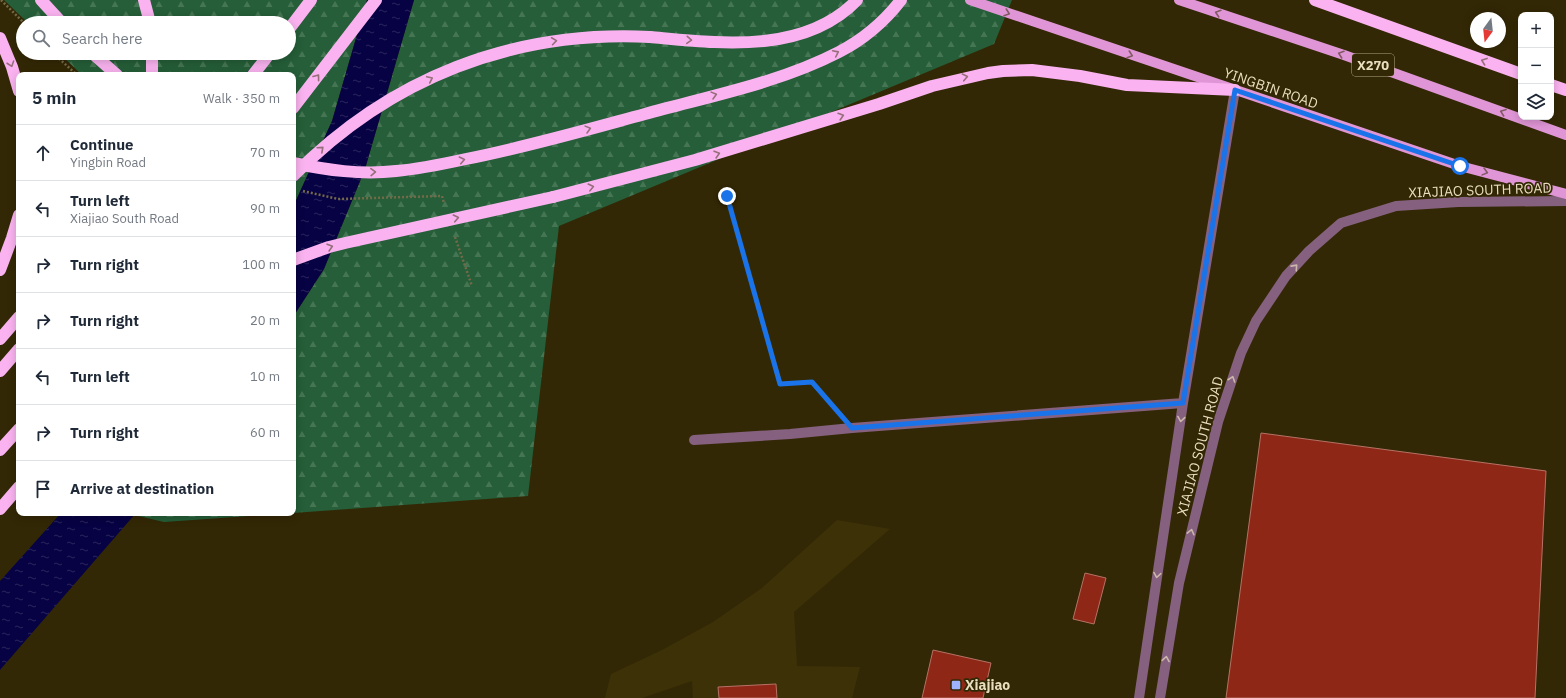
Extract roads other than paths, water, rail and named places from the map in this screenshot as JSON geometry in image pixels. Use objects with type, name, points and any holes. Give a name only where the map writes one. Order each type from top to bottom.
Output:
[{"type":"highway","points":[[41,0],[56,16]]},
{"type":"highway","points":[[144,0],[148,16]]},
{"type":"highway","points":[[296,20],[311,0]]},
{"type":"highway","points":[[296,104],[376,0]]},
{"type":"highway","points":[[296,173],[333,138],[363,116],[417,85],[470,62],[517,47],[559,40],[618,36],[740,43],[777,39],[796,35],[827,22],[841,14],[857,0]]},
{"type":"highway","points":[[296,164],[327,170],[351,172],[395,171],[424,167],[537,143],[779,76],[821,60],[853,44],[880,23],[901,0]]},
{"type":"highway","points":[[1315,0],[1518,73]]},
{"type":"highway","points":[[0,38],[10,60],[16,81]]},
{"type":"highway","points":[[100,60],[114,72]]},
{"type":"highway","points":[[152,60],[152,72]]},
{"type":"highway","points":[[255,72],[265,60]]},
{"type":"highway","points":[[296,259],[345,243],[553,197],[695,160],[932,86],[988,73],[1032,70],[1080,76],[1127,85],[1235,90]]},
{"type":"highway","points":[[1554,86],[1566,90]]},
{"type":"highway","points":[[0,270],[16,225]]},
{"type":"highway","points":[[0,339],[16,320]]},
{"type":"highway","points":[[0,371],[16,352]]},
{"type":"highway","points":[[0,450],[16,432]]},
{"type":"highway","points":[[0,509],[16,490]]},
{"type":"highway","points":[[0,516],[16,499]]},
{"type":"main road","name":"YINGBIN ROAD","points":[[970,0],[1460,166],[1566,194]]},
{"type":"main road","name":"X270","points":[[1179,0],[1344,55],[1566,135]]},
{"type":"street","name":"XIAJIAO SOUTH ROAD","points":[[1139,698],[1183,403],[1235,90]]},
{"type":"street","name":"XIAJIAO SOUTH ROAD","points":[[1160,698],[1179,583],[1218,422],[1241,353],[1253,328],[1286,276],[1309,251],[1342,224],[1396,206],[1458,202],[1566,201]]},
{"type":"street","points":[[694,440],[790,434],[1183,403]]},
{"type":"water","points":[[367,0],[414,0],[365,169],[324,269],[296,312],[296,200],[332,121]]},
{"type":"water","points":[[58,516],[133,516],[0,670],[0,581]]},
{"type":"place","name":"Xiajiao","points":[[956,685]]}]
